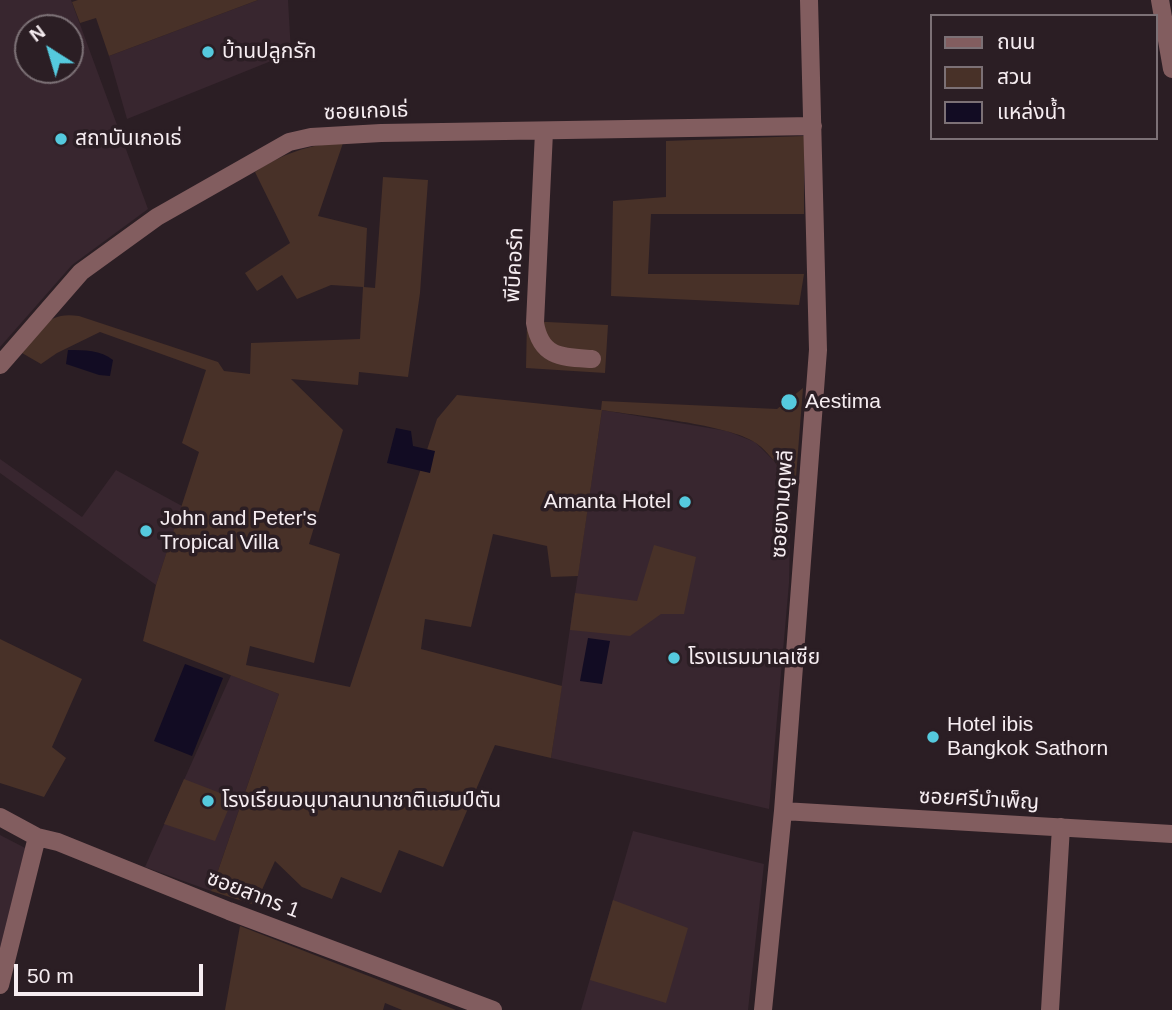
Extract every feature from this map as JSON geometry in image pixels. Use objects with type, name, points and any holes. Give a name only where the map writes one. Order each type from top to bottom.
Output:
[{"type":"street","name":"ซอยงามดูพลี","points":[[763,1010],[783,811],[818,350],[810,0]]},
{"type":"street","points":[[1160,0],[1172,69]]},
{"type":"street","name":"ซอยเกอเธ่","points":[[0,365],[81,272],[127,236],[157,216],[289,142],[311,137],[381,133],[813,126]]},
{"type":"street","name":"พีบีคอร์ท","points":[[544,132],[535,323],[537,337],[548,351],[559,356],[592,359]]},
{"type":"street","name":"ซอยศรีบำเพ็ญ","points":[[783,811],[1172,834]]},
{"type":"street","name":"ซอยสาทร 1","points":[[0,817],[37,837],[58,842],[220,907],[493,1010]]},
{"type":"street","points":[[1050,1010],[1061,827]]},
{"type":"street","points":[[0,985],[37,837]]},
{"type":"shaded area","name":"สถาบันเกอเธ่","points":[[0,0],[71,0],[76,14],[14,14],[14,84],[84,84],[84,35],[148,209],[72,265],[0,347]]},
{"type":"shaded area","name":"บ้านปลูกรัก","points":[[258,0],[288,0],[291,53],[127,119],[109,56]]},
{"type":"shaded area","name":"โรงแรมมาเลเซีย","points":[[602,410],[727,431],[755,442],[775,462],[791,484],[789,583],[769,809],[551,758]]},
{"type":"shaded area","points":[[0,459],[82,517],[116,470],[182,506],[156,585],[0,473]]},
{"type":"shaded area","name":"โรงเรียนอนุบาลนานาชาติแฮมป์ตัน","points":[[231,675],[279,694],[211,891],[145,867]]},
{"type":"shaded area","points":[[633,831],[764,864],[748,1010],[581,1010]]},
{"type":"shaded area","points":[[0,835],[29,850],[0,951]]},
{"type":"green space","points":[[258,0],[109,56],[96,18],[84,22],[84,14],[77,14],[72,2]]},
{"type":"green space","points":[[804,136],[804,214],[651,214],[648,274],[804,274],[799,305],[611,296],[613,201],[666,197],[666,141]]},
{"type":"green space","points":[[343,143],[318,216],[367,228],[364,287],[375,288],[383,177],[428,180],[420,293],[408,377],[359,372],[358,385],[291,379],[343,430],[309,544],[340,554],[314,663],[250,646],[246,665],[350,687],[437,419],[457,395],[601,410],[602,401],[777,409],[803,388],[796,477],[791,484],[766,452],[743,436],[704,426],[602,410],[578,576],[551,577],[547,546],[493,534],[471,627],[425,619],[421,649],[562,686],[551,758],[495,745],[443,867],[399,850],[381,893],[341,877],[332,899],[302,887],[275,861],[255,905],[211,891],[279,694],[143,641],[156,585],[199,452],[182,443],[206,370],[100,332],[41,364],[22,353],[51,319],[68,315],[79,316],[218,362],[224,371],[250,374],[251,343],[360,339],[363,287],[331,285],[297,299],[282,275],[257,291],[245,273],[290,243],[255,172],[296,151]]},
{"type":"green space","points":[[527,321],[608,325],[605,373],[526,368]]},
{"type":"green space","points":[[654,545],[696,557],[684,614],[661,614],[630,636],[570,630],[575,593],[637,601]]},
{"type":"green space","points":[[0,639],[82,679],[52,747],[66,758],[44,797],[0,783]]},
{"type":"green space","points":[[184,779],[233,798],[215,841],[164,824]]},
{"type":"green space","points":[[613,900],[688,928],[666,1003],[590,980]]},
{"type":"green space","points":[[240,926],[456,1010],[402,1010],[385,1003],[383,1010],[225,1010]]},
{"type":"water","points":[[68,350],[92,351],[113,360],[110,376],[66,364]]},
{"type":"water","points":[[396,428],[411,431],[413,446],[435,451],[430,473],[387,463]]},
{"type":"water","points":[[588,638],[610,641],[602,684],[580,681]]},
{"type":"water","points":[[185,664],[223,678],[192,756],[154,741]]},
{"type":"place","name":"บ้านปลูกรัก","points":[[208,52]]},
{"type":"place","name":"สถาบันเกอเธ่","points":[[61,139]]},
{"type":"place","name":"Aestima","points":[[789,402]]},
{"type":"place","name":"Amanta Hotel","points":[[685,502]]},
{"type":"place","name":"John and Peter's Tropical Villa","points":[[146,531]]},
{"type":"place","name":"โรงแรมมาเลเซีย","points":[[674,658]]},
{"type":"place","name":"Hotel ibis Bangkok Sathorn","points":[[933,737]]},
{"type":"place","name":"โรงเรียนอนุบาลนานาชาติแฮมป์ตัน","points":[[208,801]]}]
